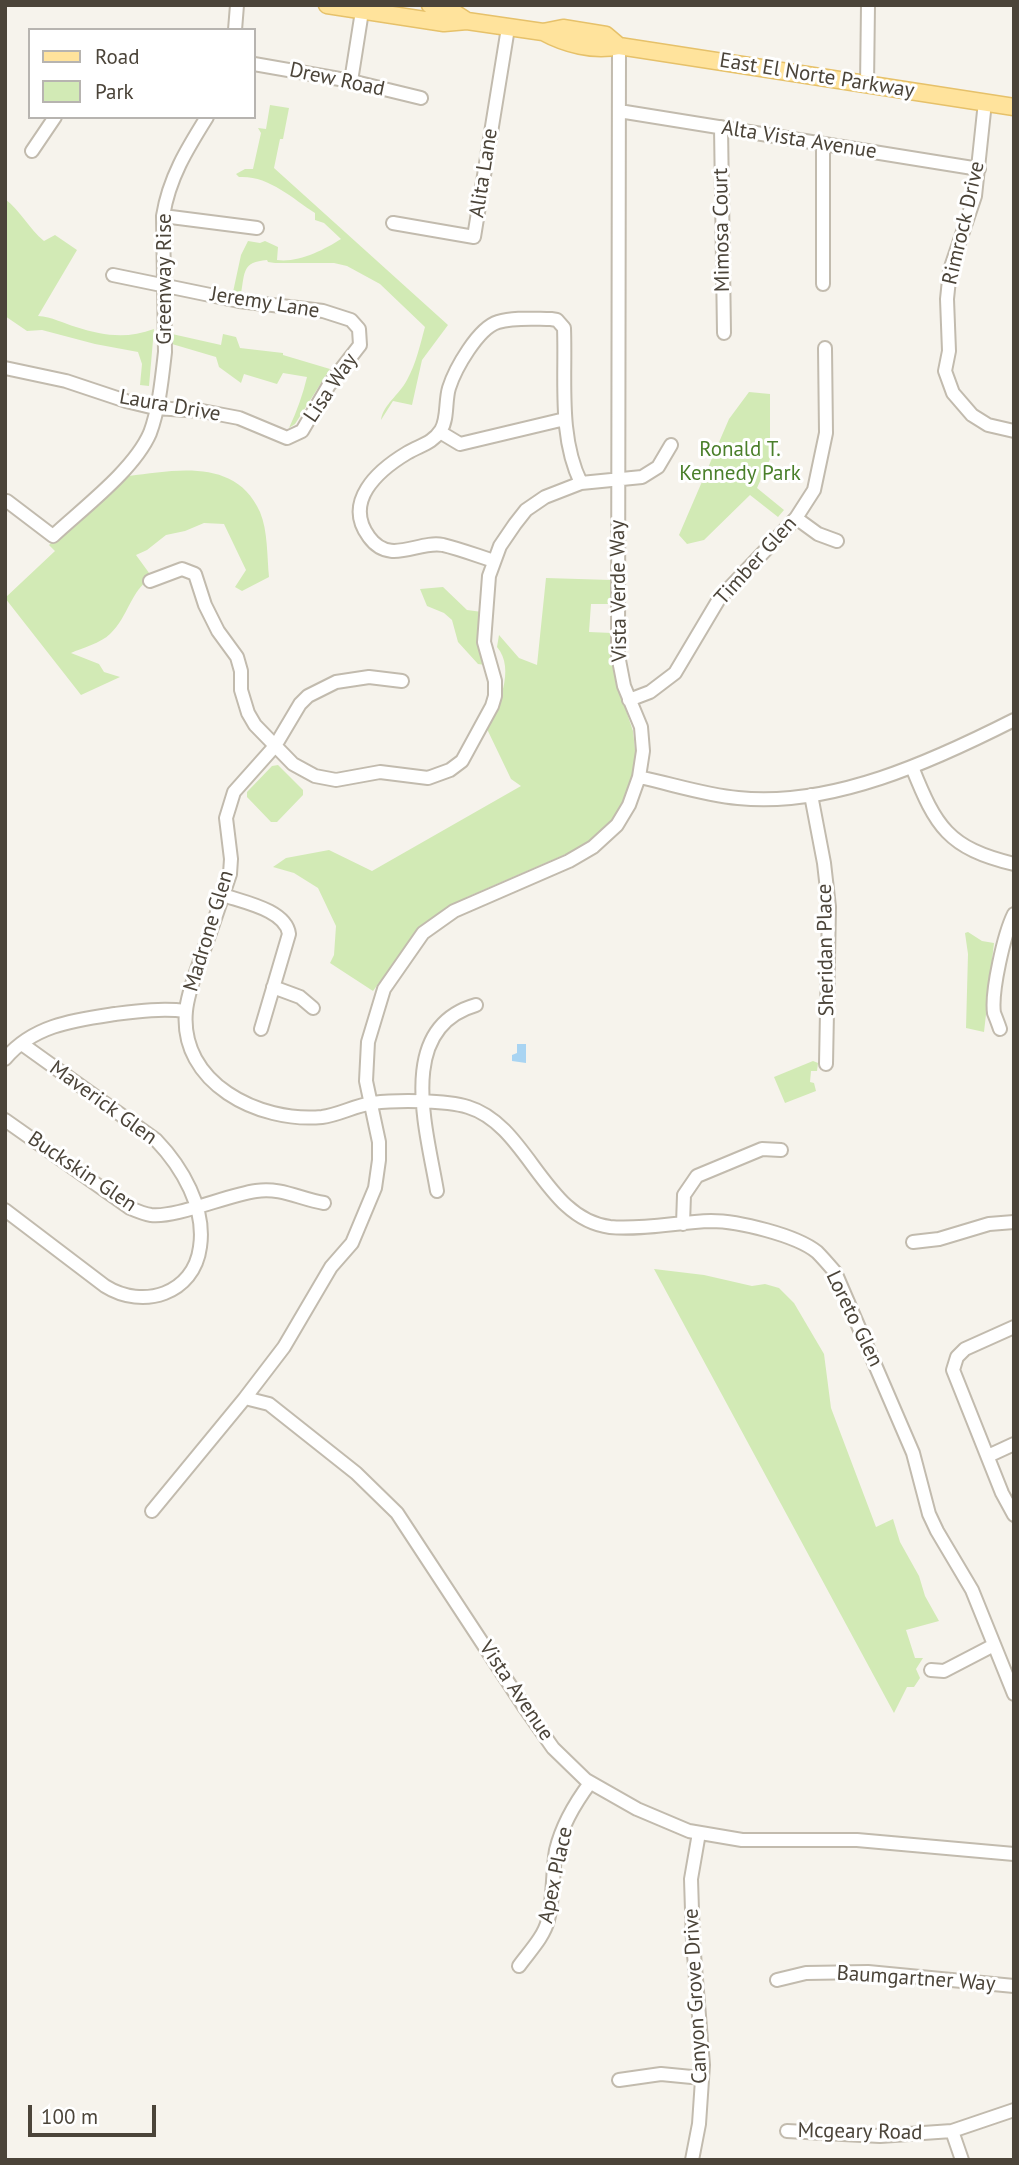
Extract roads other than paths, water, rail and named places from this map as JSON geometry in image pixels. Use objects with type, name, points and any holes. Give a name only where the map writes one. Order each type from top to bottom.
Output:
[{"type":"main road","name":"East El Norte Parkway","points":[[327,5],[363,8],[444,23],[467,20],[542,32],[561,42],[605,50],[619,46],[1014,107]]},
{"type":"main road","name":"East El Norte Parkway","points":[[430,5],[447,8],[467,20]]},
{"type":"street","points":[[235,28],[237,5]]},
{"type":"street","points":[[867,85],[868,5]]},
{"type":"street","points":[[351,81],[363,8]]},
{"type":"street","name":"Alita Lane","points":[[393,223],[474,237],[508,28]]},
{"type":"street","name":"Vista Verde Way","points":[[245,1398],[284,1347],[331,1267],[352,1242],[375,1188],[379,1142],[366,1081],[368,1042],[384,989],[423,933],[454,911],[569,861],[593,847],[617,825],[629,805],[639,777],[643,751],[640,727],[629,700],[618,655],[619,46]]},
{"type":"street","name":"Drew Road","points":[[256,64],[351,81],[421,98]]},
{"type":"street","name":"Rimrock Drive","points":[[985,102],[979,169],[971,211],[950,270],[947,299],[949,351],[945,371],[953,393],[968,412],[989,425],[1014,431]]},
{"type":"street","name":"Alta Vista Avenue","points":[[619,111],[979,169]]},
{"type":"street","points":[[32,151],[54,119]]},
{"type":"street","name":"Greenway Rise","points":[[7,501],[53,536],[132,462],[151,430],[165,352],[163,216],[166,194],[181,158],[206,119]]},
{"type":"street","name":"Mimosa Court","points":[[721,127],[724,333]]},
{"type":"street","points":[[823,144],[823,284]]},
{"type":"street","points":[[163,216],[257,228]]},
{"type":"street","name":"Jeremy Lane","points":[[113,275],[239,301],[323,311],[351,320],[359,333]]},
{"type":"street","points":[[494,561],[442,544],[407,551],[385,550],[370,538],[359,517],[358,505],[368,487],[390,464],[430,443],[440,432],[448,390],[457,367],[481,334],[495,322],[551,318],[564,328],[565,419],[575,470],[581,483]]},
{"type":"street","name":"Lisa Way","points":[[292,438],[302,431],[329,384],[360,345],[359,333]]},
{"type":"street","name":"Timber Glen","points":[[629,700],[650,692],[675,673],[719,599],[796,518],[814,490],[824,444],[825,348]]},
{"type":"street","name":"Laura Drive","points":[[5,368],[66,381],[155,408],[202,411],[239,418],[292,438]]},
{"type":"street","points":[[440,432],[460,444],[565,419]]},
{"type":"street","points":[[150,581],[182,569],[195,574],[205,605],[218,631],[237,657],[241,671],[241,690],[248,713],[255,725],[293,764],[315,776],[336,780],[380,772],[428,778],[450,771],[462,761],[492,706],[495,681],[484,642],[489,576],[500,547],[527,510],[544,497],[581,483],[642,477],[658,467],[671,445]]},
{"type":"street","points":[[796,518],[818,534],[837,541]]},
{"type":"street","name":"Madrone Glen","points":[[372,1103],[322,1116],[302,1117],[271,1113],[240,1102],[226,1094],[208,1077],[192,1050],[186,1026],[186,1011],[189,994],[230,874],[226,818],[234,792],[275,746],[300,704],[308,696],[337,682],[358,678],[402,681]]},
{"type":"street","points":[[639,777],[740,798],[788,799],[912,767],[1014,720]]},
{"type":"street","points":[[912,767],[926,802],[948,833],[971,851],[1014,863]]},
{"type":"street","name":"Sheridan Place","points":[[811,795],[829,907],[826,1064]]},
{"type":"street","points":[[223,895],[279,916],[288,924],[289,934],[261,1029]]},
{"type":"street","points":[[1000,1029],[994,1010],[1004,937],[1014,914]]},
{"type":"street","points":[[273,987],[300,997],[313,1008]]},
{"type":"street","points":[[437,1191],[422,1102],[422,1074],[431,1044],[449,1018],[459,1010],[476,1004]]},
{"type":"street","points":[[5,1059],[44,1030],[66,1021],[152,1009],[186,1011]]},
{"type":"street","name":"Maverick Glen","points":[[5,1210],[105,1286],[136,1299],[162,1295],[182,1283],[195,1265],[201,1246],[200,1221],[196,1206],[172,1157],[156,1140],[22,1044]]},
{"type":"street","name":"Loreto Glen","points":[[372,1103],[422,1102],[469,1107],[493,1121],[569,1209],[581,1217],[610,1227],[712,1221],[760,1229],[816,1251],[835,1272],[913,1453],[936,1531],[972,1590],[1014,1694]]},
{"type":"street","name":"Buckskin Glen","points":[[5,1120],[130,1208],[151,1215],[267,1190],[279,1190],[309,1201],[324,1203]]},
{"type":"street","points":[[682,1224],[684,1195],[697,1176],[762,1149],[781,1150]]},
{"type":"street","points":[[913,1241],[939,1239],[989,1224],[1014,1222]]},
{"type":"street","points":[[1014,1327],[965,1349],[957,1357],[953,1370],[1014,1515]]},
{"type":"street","points":[[152,1511],[245,1398]]},
{"type":"street","name":"Vista Avenue","points":[[245,1398],[255,1398],[269,1404],[356,1473],[397,1513],[546,1738],[590,1783],[637,1809],[699,1833],[741,1840],[857,1840],[1014,1854]]},
{"type":"street","points":[[988,1456],[1014,1444]]},
{"type":"street","points":[[931,1670],[944,1671],[994,1645]]},
{"type":"street","name":"Apex Place","points":[[519,1966],[548,1922],[556,1850],[563,1827],[590,1783]]},
{"type":"street","name":"Canyon Grove Drive","points":[[692,2160],[699,2124],[703,2065],[691,1880],[699,1833]]},
{"type":"street","name":"Baumgartner Way","points":[[777,1980],[806,1973],[868,1972],[1014,1986]]},
{"type":"street","points":[[619,2080],[661,2074],[702,2078]]},
{"type":"street","name":"Mcgeary Road","points":[[787,2131],[880,2136],[952,2131],[1014,2110]]},
{"type":"street","points":[[952,2131],[962,2160]]},
{"type":"water","points":[[517,1044],[526,1044],[526,1063],[512,1061],[512,1055],[517,1053]]},
{"type":"park label","name":"Ronald T. Kennedy Park","points":[[740,462]]}]
